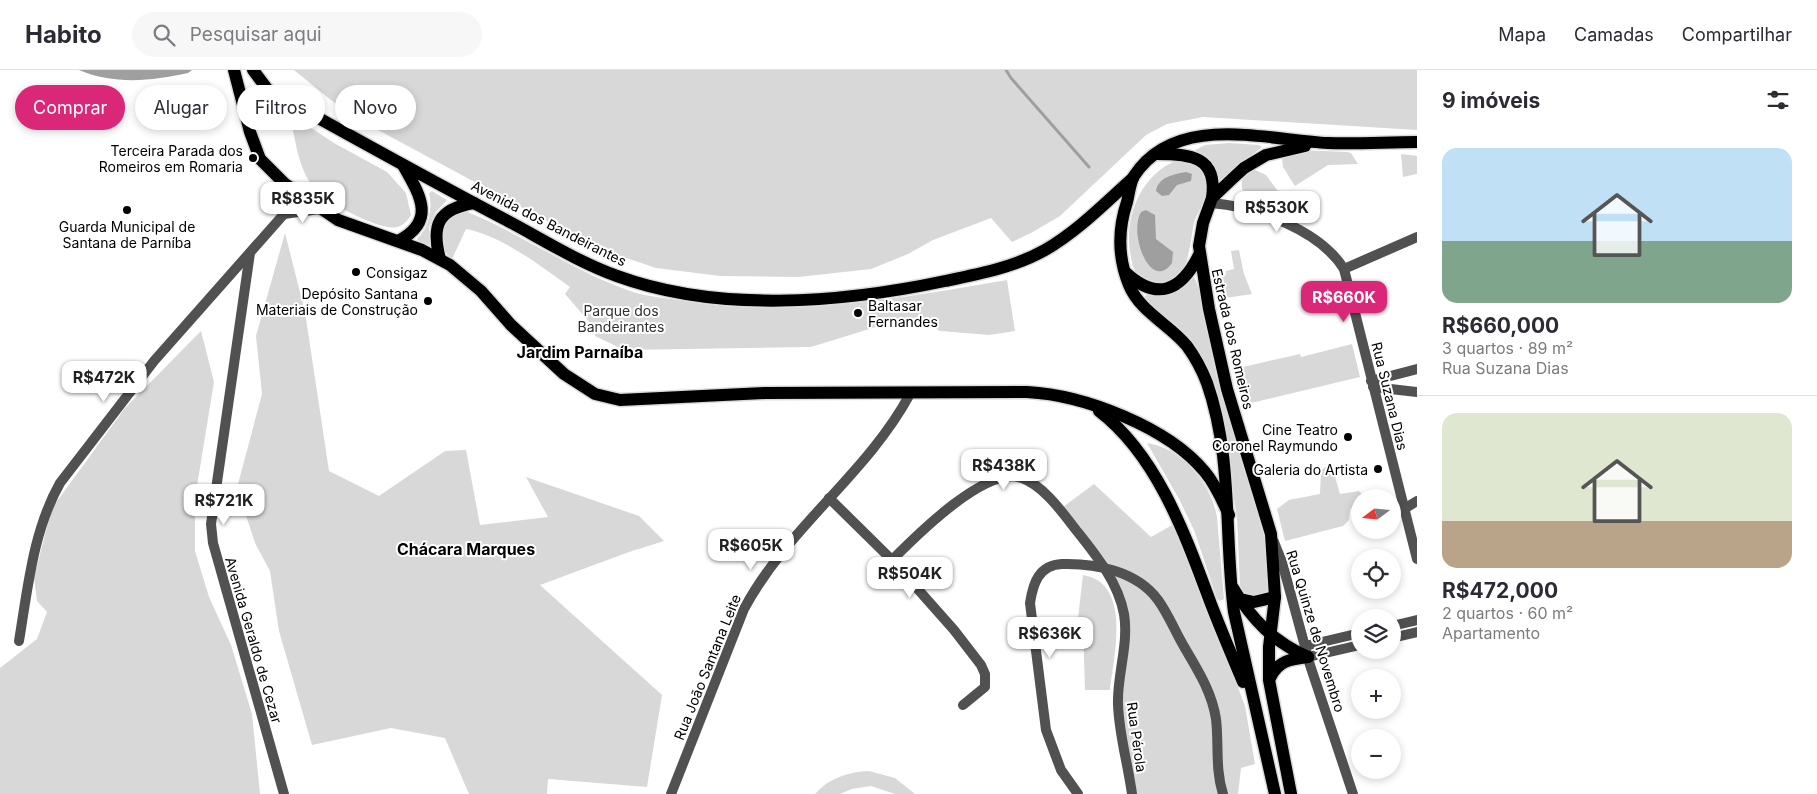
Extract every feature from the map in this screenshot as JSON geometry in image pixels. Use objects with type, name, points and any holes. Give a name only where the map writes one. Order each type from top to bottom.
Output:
[{"type":"main road","points":[[234,70],[250,132],[260,159],[285,184],[319,209],[338,220],[398,241],[440,259],[481,291],[511,325],[564,374],[579,386],[608,399],[765,393],[1048,393],[1087,402],[1153,432],[1191,458],[1205,472],[1216,488],[1229,515]]},
{"type":"main road","name":"Avenida dos Bandeirantes","points":[[253,70],[268,90],[474,203],[617,276],[690,294],[781,301],[889,293],[976,275],[1014,264],[1044,250],[1072,233],[1133,178]]},
{"type":"main road","name":"Estrada dos Romeiros","points":[[1256,712],[1234,612],[1230,584],[1229,515],[1218,424],[1202,372],[1186,346],[1151,314],[1134,295],[1125,272],[1120,230],[1133,178],[1142,166],[1174,142],[1198,136],[1231,135],[1329,143],[1417,142]]},
{"type":"main road","name":"Estrada dos Romeiros","points":[[1291,794],[1269,680],[1270,636],[1275,597],[1271,534],[1228,389],[1199,255],[1200,236],[1212,201],[1244,168],[1266,155],[1288,148],[1329,143]]},
{"type":"main road","points":[[1157,154],[1186,155],[1203,162],[1212,179],[1212,201]]},
{"type":"main road","points":[[398,241],[417,228],[423,211],[417,192],[403,165]]},
{"type":"main road","points":[[440,259],[436,238],[439,222],[449,210],[457,206],[474,203]]},
{"type":"main road","points":[[1125,272],[1133,280],[1149,288],[1167,290],[1185,278],[1199,255]]},
{"type":"main road","points":[[1087,402],[1121,432],[1166,495],[1190,545],[1212,606],[1256,712],[1275,794]]},
{"type":"main road","points":[[1230,584],[1270,636],[1292,650],[1307,651]]},
{"type":"main road","points":[[1240,599],[1254,602],[1275,597]]},
{"type":"main road","points":[[1269,680],[1277,666],[1307,651]]},
{"type":"street","points":[[19,640],[32,562],[50,502],[60,483],[154,361],[284,214],[290,198],[290,192],[285,184]]},
{"type":"street","points":[[1212,201],[1243,208],[1293,227],[1322,246],[1344,269],[1417,237]]},
{"type":"street","points":[[284,214],[319,209]]},
{"type":"street","name":"Avenida Geraldo de Cezar","points":[[250,253],[211,524],[213,543],[284,794]]},
{"type":"street","name":"Rua Suzana Dias","points":[[1344,269],[1417,559]]},
{"type":"street","points":[[1372,384],[1417,370]]},
{"type":"street","points":[[1372,384],[1417,392]]},
{"type":"street","name":"Rua João Santana Leite","points":[[670,794],[744,609],[758,583],[783,549],[878,443],[910,394]]},
{"type":"street","name":"Rua Pérola","points":[[892,560],[943,510],[993,482],[1015,476],[1024,479],[1046,495],[1089,545],[1105,568],[1121,602],[1126,625],[1118,704],[1132,794]]},
{"type":"street","points":[[829,498],[892,560],[954,630],[981,665],[985,674],[985,687],[963,705]]},
{"type":"street","points":[[1404,509],[1417,501]]},
{"type":"street","name":"Rua Quinze de Novembro","points":[[1271,534],[1282,562],[1307,651],[1353,794]]},
{"type":"street","points":[[1078,794],[1061,770],[1046,730],[1030,603],[1032,588],[1040,573],[1053,565],[1105,568],[1134,580],[1158,600],[1207,685],[1216,718],[1218,766],[1223,794]]},
{"type":"street","points":[[1401,624],[1417,620]]},
{"type":"street","points":[[1401,636],[1417,632]]},
{"type":"street","points":[[1307,651],[1351,636]]},
{"type":"street","points":[[1307,651],[1351,646]]},
{"type":"green space","points":[[294,70],[1417,70],[1417,130],[1203,117],[1167,124],[1146,135],[1060,216],[1012,242],[991,218],[933,240],[908,254],[871,269],[798,277],[720,276],[656,268],[597,248],[378,130],[416,130],[416,85],[335,85],[335,103],[325,95],[325,85],[312,85]]},
{"type":"green space","points":[[293,130],[314,130],[387,172],[406,193],[411,215],[402,225],[389,227],[366,220],[340,207],[314,188],[304,172]]},
{"type":"green space","points":[[1229,143],[1259,145],[1262,147],[1220,180],[1210,161],[1195,150],[1205,145]]},
{"type":"green space","points":[[1299,150],[1347,152],[1351,153],[1358,164],[1328,165],[1295,186],[1283,167],[1282,157]]},
{"type":"green space","points":[[1401,154],[1417,156],[1417,174],[1403,177]]},
{"type":"green space","points":[[1175,161],[1196,165],[1205,173],[1208,186],[1205,199],[1194,223],[1188,258],[1184,268],[1179,276],[1171,282],[1160,283],[1146,280],[1135,271],[1129,243],[1129,229],[1136,201],[1143,189],[1162,168]]},
{"type":"green space","points":[[1255,170],[1266,175],[1285,201],[1271,211],[1250,200],[1242,189],[1244,176],[1248,172]]},
{"type":"green space","points":[[432,191],[447,200],[436,212],[429,227],[430,245],[423,245],[417,239],[429,218],[429,193]]},
{"type":"green space","name":"Parque dos Bandeirantes","points":[[465,211],[614,285],[636,293],[684,301],[765,308],[806,307],[887,299],[1007,280],[1015,331],[989,335],[940,331],[919,319],[905,318],[811,347],[624,350],[595,336],[592,325],[565,294],[570,287],[533,261],[494,238],[466,229],[452,259],[448,255],[443,243],[443,230],[448,218],[453,214]]},
{"type":"green space","points":[[285,233],[305,312],[329,471],[379,496],[445,451],[466,450],[480,525],[548,517],[526,477],[639,516],[664,541],[540,585],[662,695],[647,787],[548,779],[547,794],[469,794],[445,738],[391,728],[312,745],[279,631],[270,571],[255,543],[237,488],[262,394],[256,336]]},
{"type":"green space","points":[[1239,250],[1244,274],[1252,294],[1219,299],[1215,277],[1226,275],[1226,271],[1234,269],[1231,251]]},
{"type":"green space","points":[[1194,277],[1203,309],[1217,377],[1250,482],[1264,537],[1268,564],[1268,590],[1256,597],[1245,593],[1240,585],[1237,519],[1228,458],[1210,378],[1145,297],[1147,294],[1167,295],[1173,293],[1184,287]]},
{"type":"green space","points":[[201,331],[214,382],[195,498],[195,551],[209,597],[231,645],[252,714],[260,794],[0,794],[0,668],[37,639],[47,612],[37,601],[34,577],[52,508],[125,408]]},
{"type":"green space","points":[[1352,344],[1360,377],[1243,405],[1234,369],[1300,354],[1301,357]]},
{"type":"green space","points":[[1147,443],[1160,446],[1172,452],[1193,469],[1214,504],[1217,517],[1224,599],[1220,601],[1217,599],[1194,530],[1179,499]]},
{"type":"green space","points":[[1332,466],[1340,494],[1351,492],[1349,520],[1343,526],[1285,541],[1277,509],[1289,500],[1320,494],[1321,471],[1325,467]]},
{"type":"green space","points":[[1094,484],[1151,537],[1174,524],[1184,544],[1245,706],[1255,764],[1241,768],[1238,794],[1133,794],[1121,722],[1129,624],[1119,585],[1105,559],[1063,507]]},
{"type":"green space","points":[[1083,575],[1098,581],[1108,592],[1114,606],[1116,641],[1110,690],[1085,690],[1083,627],[1077,627]]},
{"type":"green space","points":[[869,771],[895,778],[915,794],[895,794],[871,786],[852,789],[840,794],[815,794],[820,788],[839,777]]},
{"type":"shaded area","points":[[79,70],[192,70],[188,73],[147,80],[119,80],[92,75]]},
{"type":"shaded area","points":[[1186,172],[1192,174],[1191,181],[1177,185],[1169,195],[1162,196],[1156,191],[1157,186],[1163,179]]},
{"type":"shaded area","points":[[1146,210],[1155,215],[1156,239],[1173,252],[1172,263],[1164,270],[1156,271],[1150,266],[1140,246],[1137,233],[1138,222],[1141,212]]},
{"type":"waterway","points":[[1006,70],[1089,167]]},
{"type":"place","name":"Terceira Parada dos Romeiros em Romaria","points":[[253,158]]},
{"type":"place","name":"Guarda Municipal de Santana de Parníba","points":[[127,210]]},
{"type":"place","name":"Consigaz","points":[[356,272]]},
{"type":"place","name":"Depósito Santana Materiais de Construção","points":[[428,301]]},
{"type":"place","name":"Baltasar Fernandes","points":[[858,313]]},
{"type":"place","name":"Cine Teatro Coronel Raymundo","points":[[1348,437]]},
{"type":"place","name":"Galeria do Artista","points":[[1378,469]]},
{"type":"district","name":"Jardim Parnaíba","points":[[580,352]]},
{"type":"district","name":"Chácara Marques","points":[[466,549]]}]
